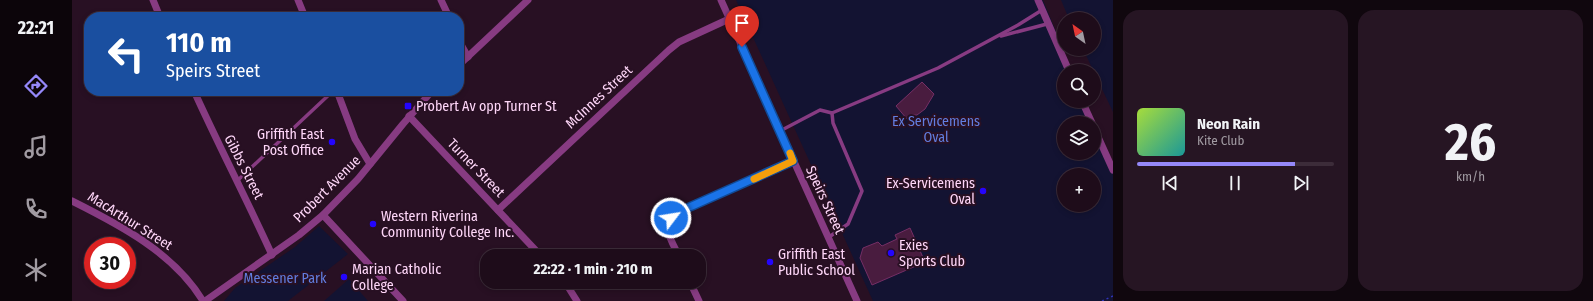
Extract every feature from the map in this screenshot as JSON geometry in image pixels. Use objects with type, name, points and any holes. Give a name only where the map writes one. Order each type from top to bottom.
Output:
[{"type":"street","points":[[153,0],[158,12]]},
{"type":"street","points":[[298,0],[303,12]]},
{"type":"street","points":[[441,0],[447,12]]},
{"type":"street","points":[[464,61],[528,0]]},
{"type":"street","name":"Speirs Street","points":[[721,0],[857,301]]},
{"type":"street","points":[[1038,0],[1047,24],[1066,64]]},
{"type":"street","name":"McInnes Street","points":[[498,210],[668,50],[679,42],[730,19]]},
{"type":"street","points":[[464,50],[468,57]]},
{"type":"street","name":"Gibbs Street","points":[[196,96],[272,255]]},
{"type":"street","points":[[339,96],[355,139],[370,164]]},
{"type":"street","name":"Probert Avenue","points":[[204,301],[272,255],[323,216],[370,164],[427,96]]},
{"type":"street","name":"Turner Street","points":[[409,116],[534,249]]},
{"type":"street","points":[[1101,143],[1113,170]]},
{"type":"street","points":[[676,249],[668,231],[671,218],[677,213],[793,161]]},
{"type":"street","name":"MacArthur Street","points":[[72,201],[158,250],[172,262],[204,301]]},
{"type":"street","points":[[323,216],[403,301]]},
{"type":"street","points":[[569,289],[576,301]]},
{"type":"street","points":[[693,289],[699,301]]},
{"type":"lane","points":[[780,131],[820,110],[832,113],[938,68],[996,38],[1042,10]]},
{"type":"lane","points":[[996,38],[1047,24]]},
{"type":"lane","points":[[236,181],[328,96]]},
{"type":"lane","points":[[828,237],[848,224],[862,191],[833,124],[832,113]]},
{"type":"path","points":[[1102,301],[1113,296]]},
{"type":"green space","name":"Ex Servicemens Oval","points":[[736,0],[1043,0],[1057,34],[1057,56],[1066,56],[1069,64],[1057,64],[1057,108],[1087,108],[1090,116],[1057,116],[1057,160],[1101,160],[1101,142],[1113,171],[1113,301],[873,301]]},
{"type":"green space","points":[[1061,0],[1113,0],[1113,112],[1101,87],[1101,64],[1090,64],[1086,56],[1101,56],[1101,12],[1066,12]]},
{"type":"green space","name":"Messener Park","points":[[319,226],[348,254],[288,301],[224,301],[235,288],[295,247]]},
{"type":"green space","points":[[349,279],[368,301],[324,301]]},
{"type":"building","points":[[922,82],[934,94],[925,109],[917,115],[911,115],[907,119],[896,106]]},
{"type":"building","name":"Exies Sports Club","points":[[910,228],[925,262],[872,285],[860,258],[863,248],[878,242],[882,246],[897,239],[895,235]]},
{"type":"slow traffic","points":[[754,179],[793,161],[790,153]]},
{"type":"place","name":"Probert Av opp Turner St","points":[[408,106]]},
{"type":"place","name":"Griffith East Post Office","points":[[332,142]]},
{"type":"place","name":"Ex-Servicemens Oval","points":[[983,191]]},
{"type":"place","name":"Western Riverina Community College Inc.","points":[[373,224]]},
{"type":"place","name":"Exies Sports Club","points":[[891,253]]},
{"type":"place","name":"Griffith East Public School","points":[[770,262]]},
{"type":"place","name":"Marian Catholic College","points":[[344,277]]},
{"type":"route","points":[[671,218],[683,210],[793,161],[742,47]]}]
